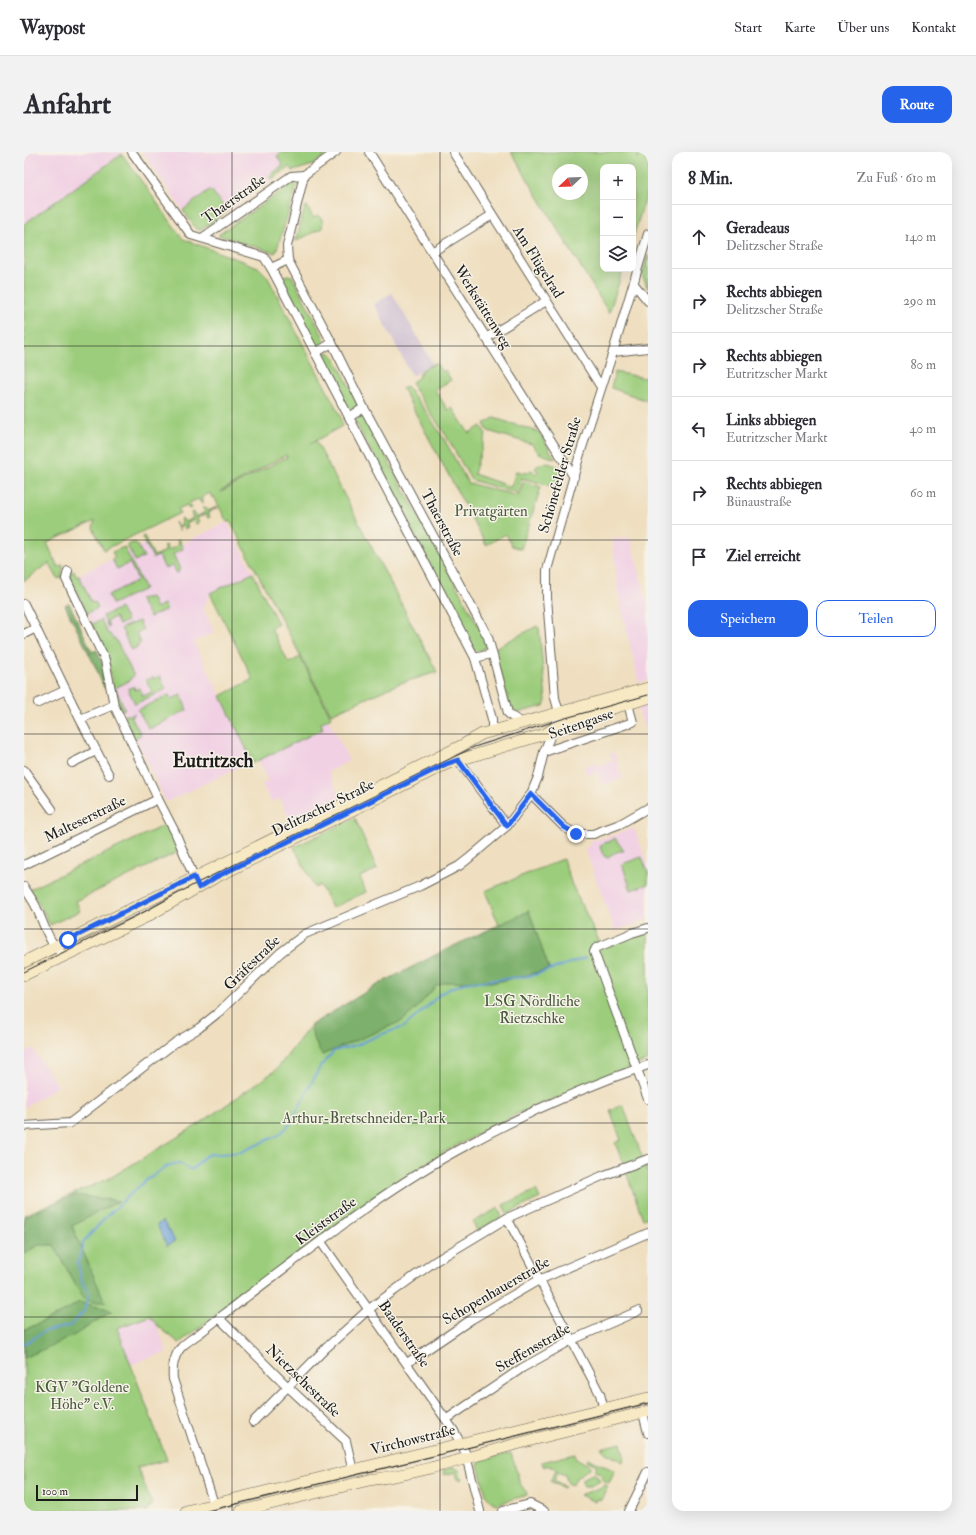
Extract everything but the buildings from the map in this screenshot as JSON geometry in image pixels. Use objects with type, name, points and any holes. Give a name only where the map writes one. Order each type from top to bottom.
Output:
[{"type":"main road","name":"Delitzscher Straße","points":[[24,962],[459,747],[482,734],[648,688]]},
{"type":"main road","name":"Delitzscher Straße","points":[[24,975],[158,911],[216,877],[446,764],[537,736],[554,729],[565,722],[648,698]]},
{"type":"main road","name":"Virchowstraße","points":[[186,1511],[353,1471],[386,1461],[604,1410],[648,1398]]},
{"type":"main road","name":"Virchowstraße","points":[[241,1511],[369,1480],[390,1477],[646,1412]]},
{"type":"street","points":[[132,152],[191,235],[264,258],[271,268],[475,658],[492,719],[492,730]]},
{"type":"street","name":"Thaerstraße","points":[[202,238],[291,176],[304,175],[336,152]]},
{"type":"street","name":"Werkstättenweg","points":[[369,152],[574,477]]},
{"type":"street","name":"Am Flügelrad","points":[[453,152],[601,388]]},
{"type":"street","name":"Thaerstraße","points":[[304,175],[287,246],[288,260],[332,343],[364,408],[488,636],[492,648],[491,654],[508,713],[521,722]]},
{"type":"street","points":[[432,252],[492,215]]},
{"type":"street","name":"Schönefelder Straße","points":[[531,794],[538,777],[544,752],[554,729],[559,712],[556,698],[547,598],[547,570],[648,234]]},
{"type":"street","points":[[271,268],[288,260]]},
{"type":"street","points":[[634,284],[648,301]]},
{"type":"street","points":[[486,338],[546,301]]},
{"type":"street","points":[[316,353],[332,343]]},
{"type":"street","points":[[613,352],[648,348]]},
{"type":"street","points":[[349,417],[364,408]]},
{"type":"street","points":[[68,571],[66,579],[105,660],[114,705],[175,832],[199,888]]},
{"type":"street","points":[[24,604],[109,775]]},
{"type":"street","points":[[24,634],[36,628]]},
{"type":"street","points":[[475,658],[491,654]]},
{"type":"street","points":[[38,703],[66,690]]},
{"type":"street","name":"Seitengasse","points":[[544,752],[632,722],[628,704]]},
{"type":"street","points":[[80,719],[114,705]]},
{"type":"street","points":[[72,763],[96,751]]},
{"type":"street","points":[[458,760],[507,826]]},
{"type":"street","points":[[24,770],[52,809]]},
{"type":"street","points":[[531,794],[564,827],[576,834],[593,834],[620,824],[648,808]]},
{"type":"street","name":"Gräfestraße","points":[[27,1126],[70,1123],[176,1042],[199,1028],[225,1008],[253,977],[280,953],[305,934],[420,886],[459,866],[507,826],[520,805],[531,794]]},
{"type":"street","name":"Malteserstraße","points":[[24,865],[158,799]]},
{"type":"street","points":[[24,887],[37,908],[42,922],[55,947],[59,952],[66,956]]},
{"type":"street","points":[[648,928],[596,948],[594,952],[648,1099]]},
{"type":"street","name":"Kleiststraße","points":[[214,1504],[173,1379],[172,1369],[179,1350],[219,1318],[321,1242],[400,1186],[468,1144],[502,1126],[583,1090],[648,1065]]},
{"type":"street","points":[[24,1118],[27,1126]]},
{"type":"street","points":[[253,1422],[326,1348],[369,1309],[434,1262],[507,1218],[602,1176],[648,1160]]},
{"type":"street","points":[[507,1218],[600,1394],[604,1410]]},
{"type":"street","name":"Schopenhauerstraße","points":[[407,1363],[472,1319],[539,1280],[648,1233]]},
{"type":"street","name":"Baaderstraße","points":[[321,1242],[447,1419],[462,1443],[480,1511]]},
{"type":"street","name":"Steffensstraße","points":[[447,1419],[522,1368],[572,1340],[638,1311]]},
{"type":"street","name":"Nietzschestraße","points":[[219,1318],[287,1386],[346,1441],[353,1471]]},
{"type":"street","points":[[646,1412],[648,1433]]},
{"type":"street","points":[[629,1511],[648,1472]]},
{"type":"street","points":[[503,1511],[530,1504],[544,1511]]},
{"type":"shaded area","points":[[24,152],[121,152],[122,154],[24,224]]},
{"type":"shaded area","points":[[142,152],[288,152],[296,163],[201,230],[196,229]]},
{"type":"shaded area","points":[[392,293],[433,364],[412,376],[374,304]]},
{"type":"shaded area","points":[[227,522],[253,573],[210,593],[203,609],[214,632],[194,642],[252,761],[166,802],[115,694],[108,659],[103,645],[70,579],[146,543],[153,558]]},
{"type":"shaded area","points":[[630,538],[648,606],[648,680],[639,683],[618,593],[613,539]]},
{"type":"shaded area","points":[[648,703],[648,738],[637,706]]},
{"type":"shaded area","points":[[328,719],[349,761],[328,772],[340,797],[291,821],[280,798],[271,802],[262,784],[268,781],[256,755]]},
{"type":"shaded area","points":[[614,752],[622,776],[621,779],[603,785],[597,772],[587,775],[584,767],[597,763],[598,766],[613,761],[610,753]]},
{"type":"shaded area","points":[[634,828],[648,865],[648,919],[615,931],[585,848],[591,846],[590,841],[609,837]]},
{"type":"shaded area","points":[[32,1048],[58,1086],[24,1108],[24,1052],[25,1053]]},
{"type":"shaded area","points":[[146,1297],[167,1352],[130,1365],[111,1315]]},
{"type":"green space","points":[[282,152],[330,152],[313,165],[293,171],[289,167],[272,179],[269,176],[283,166],[277,156]]},
{"type":"green space","points":[[511,152],[639,152],[638,159],[640,152],[647,152],[645,160],[648,162],[648,190],[636,228],[636,164],[600,164],[600,272],[622,272],[609,313]]},
{"type":"green space","points":[[122,154],[183,239],[258,267],[267,276],[340,415],[342,426],[310,444],[316,441],[437,672],[398,684],[331,714],[230,521],[227,522],[214,497],[212,496],[212,498],[210,493],[201,498],[203,502],[201,503],[198,499],[189,503],[192,508],[189,509],[187,505],[178,509],[180,513],[104,550],[93,528],[95,521],[47,543],[58,567],[63,565],[62,577],[58,579],[49,563],[24,581],[24,224]],"holes":[[[286,455],[287,457],[221,492]]]},
{"type":"green space","points":[[293,183],[296,183],[297,185],[275,253],[218,235]]},
{"type":"green space","points":[[209,190],[212,191],[227,211],[201,230],[196,229],[183,210]]},
{"type":"green space","points":[[307,206],[313,218],[319,215],[323,221],[322,228],[296,241],[305,207]]},
{"type":"green space","points":[[648,255],[648,289],[642,275]]},
{"type":"green space","points":[[287,275],[292,276],[325,340],[323,345],[318,348],[314,345],[281,282],[282,277]]},
{"type":"green space","points":[[328,352],[334,356],[357,401],[357,407],[351,410],[346,408],[321,360],[322,356]]},
{"type":"green space","points":[[436,363],[442,372],[445,370],[451,380],[435,390],[448,410],[452,408],[469,433],[481,426],[486,434],[474,474],[511,487],[516,471],[525,473],[532,470],[536,474],[538,472],[535,468],[539,465],[548,463],[561,468],[555,487],[521,478],[517,493],[471,480],[447,437],[415,390],[412,382],[418,378],[422,370]]},
{"type":"green space","points":[[615,372],[645,378],[648,376],[648,401],[611,388]]},
{"type":"green space","name":"Privatgärten","points":[[406,386],[425,410],[444,439],[468,483],[518,496],[523,481],[541,487],[521,549],[512,546],[506,534],[486,545],[402,388]]},
{"type":"green space","points":[[359,414],[363,414],[488,644],[482,650],[474,650],[354,419]]},
{"type":"green space","points":[[494,418],[539,432],[555,459],[539,453],[532,444],[488,431],[484,424]]},
{"type":"green space","points":[[205,507],[208,511],[217,507],[218,508],[208,512],[210,517],[208,518],[206,514],[197,518],[199,523],[196,524],[194,520],[186,524],[188,528],[185,529],[183,525],[179,527],[179,531],[175,522],[178,526],[182,523],[180,519],[182,518],[185,522],[193,518],[191,513],[194,512],[196,517],[205,512],[203,508]]},
{"type":"green space","points":[[144,536],[154,556],[166,551],[164,546],[166,545],[169,550],[178,545],[177,541],[179,540],[183,549],[173,554],[180,569],[177,574],[173,565],[165,569],[159,556],[153,558],[142,537]]},
{"type":"green space","points":[[136,543],[144,557],[135,561],[127,545]]},
{"type":"green space","points":[[124,547],[132,562],[117,569],[112,559],[115,558],[112,552]]},
{"type":"green space","points":[[132,563],[145,589],[112,604],[108,595],[138,580],[130,564]]},
{"type":"green space","points":[[74,571],[76,576],[79,576],[92,603],[95,602],[98,608],[87,613],[70,579],[71,573]]},
{"type":"green space","points":[[253,573],[278,624],[271,628],[288,662],[289,663],[300,657],[331,717],[321,723],[323,729],[253,763],[221,696],[253,679],[210,593]]},
{"type":"green space","points":[[151,597],[156,608],[164,604],[167,609],[150,617],[139,599]]},
{"type":"green space","points":[[69,603],[92,652],[97,650],[102,663],[106,687],[104,688],[96,668],[65,605]]},
{"type":"green space","points":[[120,608],[127,621],[119,625],[115,617],[107,621],[108,627],[103,616]]},
{"type":"green space","points":[[101,620],[108,634],[110,634],[113,639],[115,638],[134,676],[130,678],[131,680],[115,688],[125,709],[121,711],[115,698],[106,651],[92,624]]},
{"type":"green space","points":[[139,621],[143,630],[136,633],[141,643],[138,644],[138,647],[131,650],[121,628]]},
{"type":"green space","points":[[537,626],[539,628],[546,701],[544,706],[517,713],[511,708],[495,655],[495,648]]},
{"type":"green space","points":[[160,676],[166,689],[135,704],[128,689],[134,686],[135,690],[139,688],[143,696],[152,692],[146,680],[153,677],[154,679]]},
{"type":"green space","points":[[169,695],[171,699],[181,695],[187,710],[149,729],[138,710]]},
{"type":"green space","points":[[135,713],[131,717],[141,734],[135,739],[124,716],[128,714],[129,716]]},
{"type":"green space","points":[[355,818],[377,869],[360,877],[366,892],[332,908],[320,885],[315,888],[294,847]]},
{"type":"green space","points":[[169,823],[182,850],[76,901],[80,911],[50,925],[30,889]]},
{"type":"green space","points":[[615,838],[624,851],[614,853],[608,857],[604,856],[600,847],[602,844]]},
{"type":"green space","points":[[642,857],[648,873],[648,884],[631,890],[622,864]]},
{"type":"green space","name":"LSG Nördliche Rietzschke","points":[[563,859],[572,885],[602,947],[648,931],[648,1060],[517,1114],[446,1151],[320,1237],[179,1343],[158,1326],[150,1316],[117,1328],[167,1460],[137,1467],[152,1503],[147,1511],[26,1511],[24,1508],[24,1215],[110,1178],[199,1124],[276,1070],[311,1025],[381,983],[499,925],[485,891]]},
{"type":"green space","points":[[529,911],[549,969],[496,982],[447,982],[436,986],[415,1010],[402,1021],[322,1055],[313,1038],[311,1025],[381,983],[449,948]]},
{"type":"green space","points":[[623,1105],[643,1159],[624,1165],[615,1143],[621,1140],[610,1110]]},
{"type":"green space","points":[[645,1165],[648,1173],[648,1217],[643,1219],[626,1172]]},
{"type":"green space","points":[[536,1190],[540,1198],[507,1214],[503,1205]]},
{"type":"green space","points":[[75,1195],[119,1201],[72,1226],[105,1302],[92,1302],[83,1299],[54,1245],[39,1245],[24,1253],[24,1217]]},
{"type":"green space","points":[[498,1208],[502,1217],[477,1231],[473,1222]]},
{"type":"green space","points":[[79,1302],[112,1311],[73,1336],[24,1358],[24,1330],[60,1314]]},
{"type":"green space","points":[[621,1443],[624,1456],[623,1462],[606,1453],[601,1448]]},
{"type":"green space","points":[[511,1453],[520,1484],[527,1495],[495,1504],[486,1495],[478,1465],[483,1460]]},
{"type":"green space","points":[[575,1454],[576,1458],[590,1466],[590,1468],[577,1477],[572,1485],[568,1483],[565,1475],[558,1472],[554,1481],[565,1486],[564,1488],[550,1481],[556,1470],[555,1467],[546,1465],[545,1467],[543,1466],[542,1462]]},
{"type":"green space","points":[[588,1458],[615,1471],[609,1483],[603,1481],[601,1474],[594,1471],[597,1465],[587,1461]]},
{"type":"green space","points":[[454,1467],[459,1470],[462,1479],[458,1480],[456,1472],[444,1475],[443,1470]]},
{"type":"green space","points":[[595,1474],[600,1480],[591,1486],[584,1486],[582,1479]]},
{"type":"green space","points":[[603,1484],[608,1486],[601,1500],[597,1498],[595,1502],[580,1495],[602,1487]]},
{"type":"water","points":[[163,1221],[175,1241],[167,1246],[157,1225]]},
{"type":"waterway","points":[[24,1344],[45,1331],[70,1326],[84,1311],[89,1294],[81,1280],[78,1263],[80,1254],[83,1250],[83,1242],[109,1214],[145,1181],[169,1165],[180,1163],[189,1169],[193,1169],[204,1157],[210,1154],[241,1152],[279,1135],[290,1124],[320,1067],[334,1051],[357,1045],[379,1035],[404,1027],[440,994],[449,989],[464,983],[531,976],[585,958]]},
{"type":"tram line","points":[[24,972],[144,912],[197,883],[474,747],[562,719],[648,695]]},
{"type":"tram line","points":[[207,1511],[648,1403]]},
{"type":"district","name":"Eutritzsch","points":[[213,761]]},
{"type":"route","points":[[68,940],[162,895],[194,877],[199,888],[216,877],[446,764],[458,760],[507,826],[531,794],[564,827],[576,834]]},
{"type":"park label","name":"Arthur-Bretschneider-Park","points":[[364,1118]]},
{"type":"park label","name":"KGV \"Goldene Höhe\" e.V.","points":[[82,1396]]}]
